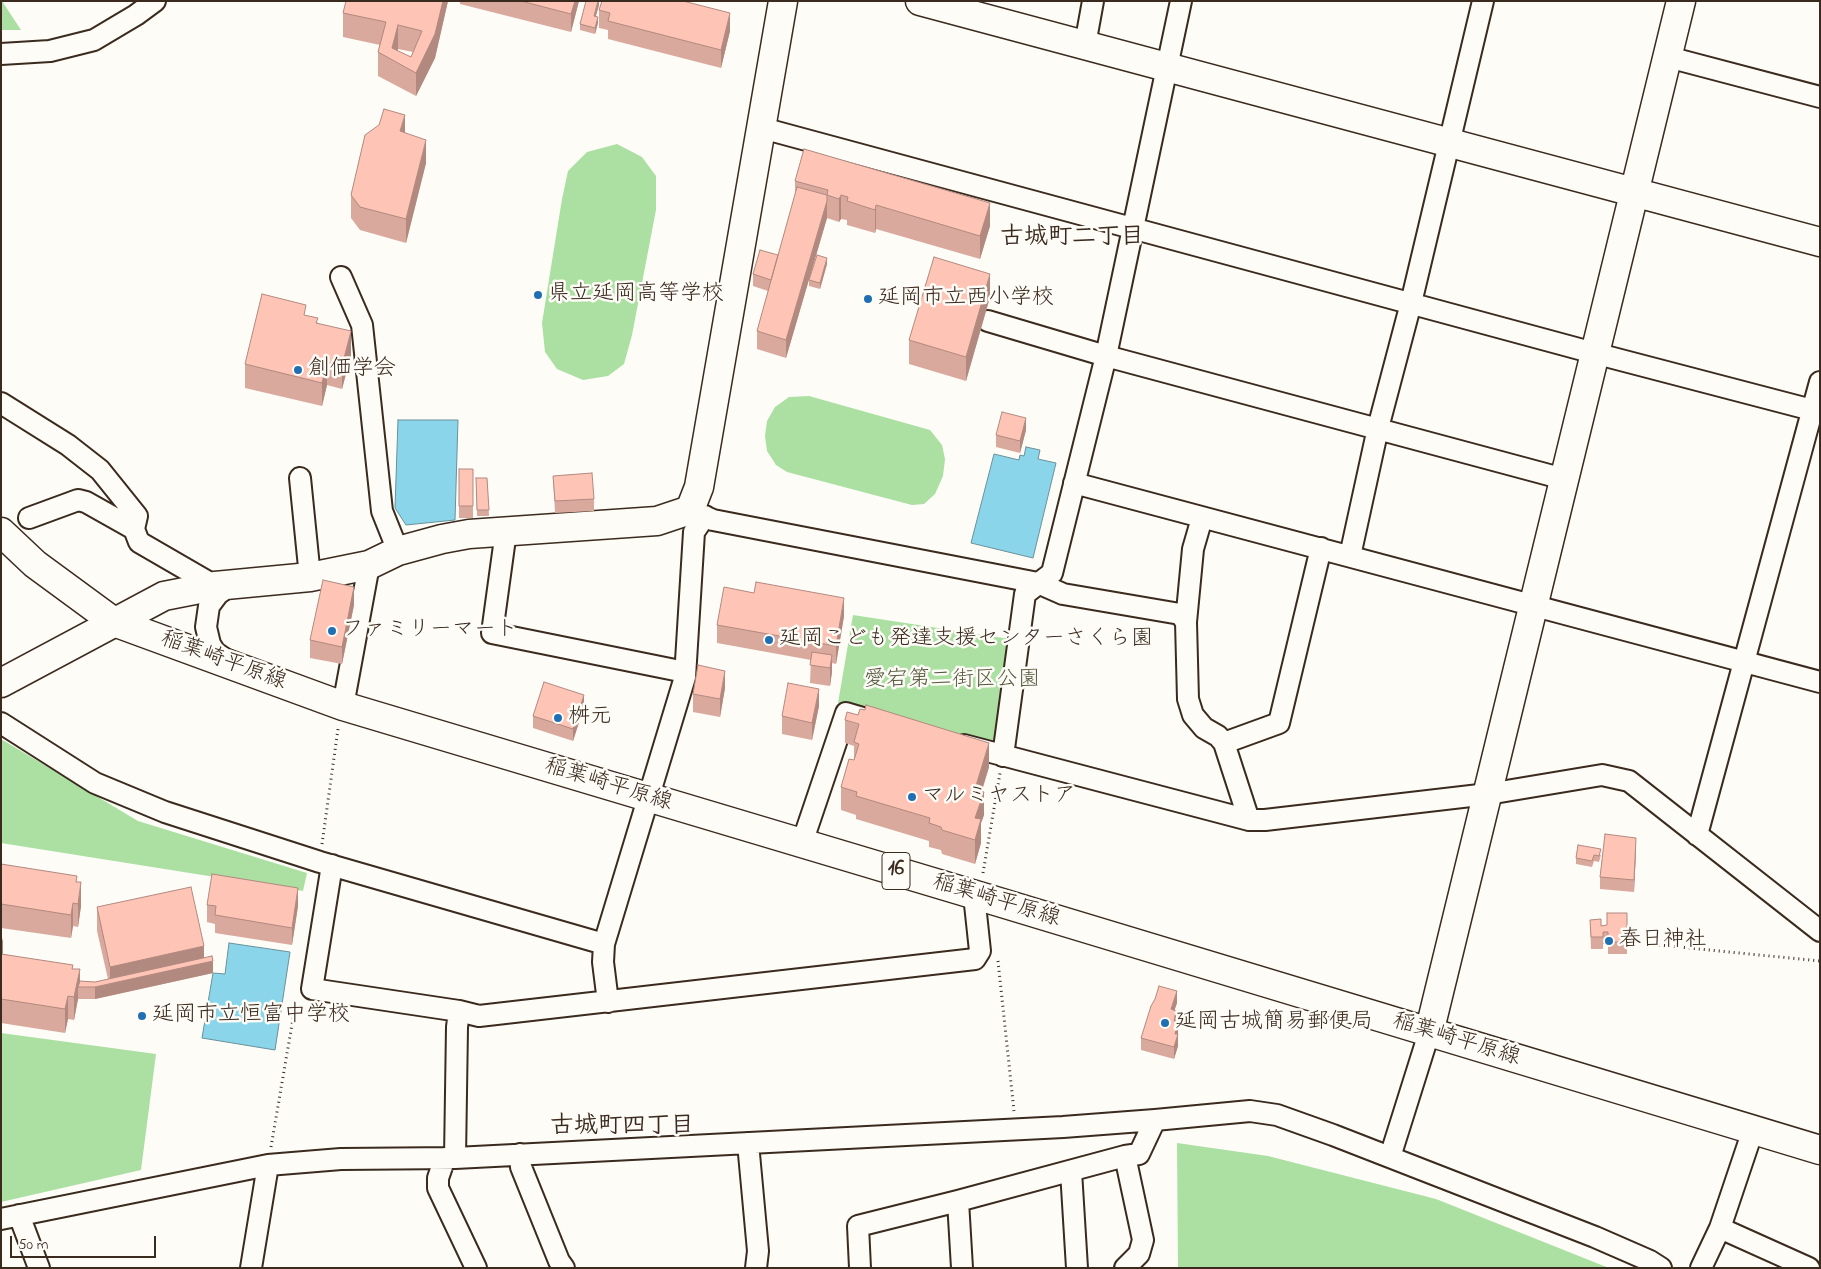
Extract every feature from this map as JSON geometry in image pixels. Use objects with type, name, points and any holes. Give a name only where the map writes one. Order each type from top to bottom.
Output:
[{"type":"street","points":[[1,54],[50,51],[94,40],[136,15],[155,1]]},
{"type":"street","points":[[608,1002],[603,962],[604,944],[685,672],[694,532],[700,487],[783,1]]},
{"type":"street","points":[[920,1],[980,9],[1085,45],[1820,242]]},
{"type":"street","points":[[1085,45],[1093,1]]},
{"type":"street","points":[[1003,756],[1025,594],[1052,573],[1106,356],[1181,1]]},
{"type":"street","points":[[1390,1158],[1429,1033],[1681,1]]},
{"type":"street","points":[[1350,556],[1378,428],[1450,143],[1477,3]]},
{"type":"street","points":[[1668,57],[1820,97]]},
{"type":"street","points":[[762,128],[1812,410]]},
{"type":"street","points":[[341,277],[362,325],[382,511],[398,551]]},
{"type":"street","points":[[988,322],[1106,356],[1564,479]]},
{"type":"street","points":[[1697,834],[1820,382]]},
{"type":"street","points":[[1,403],[68,445],[100,470],[137,516],[134,529],[138,542],[223,585]]},
{"type":"street","points":[[300,478],[310,577]]},
{"type":"street","points":[[1074,483],[1820,682]]},
{"type":"street","points":[[29,518],[78,500],[86,502],[134,529]]},
{"type":"street","points":[[1,683],[164,596],[223,585],[310,577],[369,565],[398,551],[442,538],[506,531],[657,521],[697,513],[713,520],[1038,584],[1063,594],[1180,614],[1186,622]]},
{"type":"street","points":[[1202,518],[1193,549],[1186,622],[1188,699],[1193,715],[1204,728],[1218,736],[1224,743],[1249,820]]},
{"type":"street","points":[[506,531],[492,632],[685,672]]},
{"type":"street","name":"稲葉崎平原線","points":[[1,532],[34,564],[114,622],[342,706],[977,895],[1820,1150]]},
{"type":"street","points":[[1224,743],[1279,723],[1321,548]]},
{"type":"street","points":[[342,706],[369,565]]},
{"type":"street","points":[[223,585],[209,606],[206,627],[210,644],[215,652],[240,669]]},
{"type":"street","points":[[802,843],[846,713],[892,726]]},
{"type":"street","points":[[1,723],[95,783],[165,812],[326,864],[604,944]]},
{"type":"street","points":[[948,741],[1249,820],[1265,820],[1488,794],[1602,775],[1628,781],[1820,931]]},
{"type":"street","points":[[326,864],[312,989],[459,1011],[479,1016],[975,959],[980,951],[977,895]]},
{"type":"street","points":[[459,1011],[450,1158],[438,1178],[438,1188],[476,1268]]},
{"type":"street","points":[[39,1268],[10,1217],[268,1165],[341,1160],[450,1158],[1016,1129],[1155,1120],[1250,1111],[1277,1115],[1324,1132],[1595,1237],[1650,1261],[1661,1268]]},
{"type":"street","points":[[860,1268],[858,1226],[958,1202],[1125,1156],[1139,1154],[1155,1120]]},
{"type":"street","points":[[1701,1268],[1720,1228],[1753,1130]]},
{"type":"street","points":[[748,1143],[758,1252],[756,1268]]},
{"type":"street","points":[[520,1154],[521,1167],[559,1261],[564,1268]]},
{"type":"street","points":[[1125,1156],[1143,1240],[1139,1254],[1125,1268]]},
{"type":"street","points":[[251,1268],[268,1165]]},
{"type":"street","points":[[1071,1172],[1077,1268]]},
{"type":"street","points":[[958,1202],[962,1268]]},
{"type":"street","points":[[1720,1228],[1809,1268]]},
{"type":"path","points":[[326,864],[336,739],[342,706]]},
{"type":"path","points":[[977,895],[1003,756]]},
{"type":"path","points":[[1659,945],[1820,961]]},
{"type":"path","points":[[997,957],[1016,1129]]},
{"type":"path","points":[[268,1165],[296,999]]},
{"type":"green space","points":[[2,1],[21,30],[1,30]]},
{"type":"green space","points":[[617,144],[642,157],[656,176],[656,210],[632,335],[624,364],[608,376],[583,380],[557,369],[545,352],[542,323],[568,171],[587,152]]},
{"type":"green space","points":[[809,396],[930,430],[942,445],[945,459],[943,476],[935,494],[924,504],[912,505],[787,472],[776,465],[767,451],[765,436],[767,421],[775,407],[789,397]]},
{"type":"green space","name":"愛宕第二街区公園","points":[[853,615],[1010,639],[994,744],[838,703]]},
{"type":"green space","points":[[1,739],[138,821],[307,873],[303,891],[1,843]]},
{"type":"green space","points":[[1,1033],[156,1054],[141,1170],[1,1202]]},
{"type":"green space","points":[[1177,1143],[1268,1156],[1436,1199],[1609,1268],[1178,1268]]},
{"type":"water","points":[[398,420],[458,420],[455,520],[406,525],[395,508]]},
{"type":"water","points":[[1026,447],[1040,450],[1038,459],[1056,463],[1033,558],[971,543],[994,454],[1019,460],[1020,455],[1024,456]]},
{"type":"water","points":[[229,943],[290,952],[275,1050],[202,1038],[213,973],[225,974]]},
{"type":"building","points":[[346,1],[443,1],[435,34],[416,73],[378,52],[386,22],[343,13]],"holes":[[[398,25],[422,31],[411,57],[392,48]]]},
{"type":"building","points":[[521,1],[575,1],[571,14]]},
{"type":"building","points":[[586,1],[598,1],[594,16],[598,17],[595,28],[580,24]]},
{"type":"building","points":[[602,1],[683,1],[730,13],[721,50],[608,21],[610,13],[599,10]]},
{"type":"building","points":[[384,109],[405,115],[400,131],[426,140],[406,219],[360,207],[351,195],[365,135],[379,125]]},
{"type":"building","points":[[804,149],[990,203],[980,236],[876,205],[875,210],[847,201],[848,197],[841,195],[839,199],[827,195],[828,190],[795,181]]},
{"type":"building","points":[[797,187],[827,195],[827,201],[786,340],[757,331]]},
{"type":"building","points":[[760,250],[778,255],[771,280],[753,274]]},
{"type":"building","points":[[817,255],[827,258],[820,283],[809,280]]},
{"type":"building","points":[[934,257],[990,274],[966,357],[909,340]]},
{"type":"building","points":[[262,294],[306,305],[304,315],[318,318],[316,323],[351,331],[342,366],[327,362],[322,383],[245,364]]},
{"type":"building","points":[[1002,412],[1026,418],[1020,441],[996,435]]},
{"type":"building","points":[[459,469],[473,469],[473,506],[459,506]]},
{"type":"building","points":[[592,473],[594,499],[555,501],[553,476]]},
{"type":"building","points":[[476,478],[487,478],[489,510],[477,510]]},
{"type":"building","name":"ファミリーマート","points":[[323,580],[354,587],[342,647],[310,640]]},
{"type":"building","points":[[756,582],[844,598],[836,646],[717,625],[724,587],[754,593]]},
{"type":"building","points":[[812,652],[832,655],[830,668],[810,665]]},
{"type":"building","points":[[698,665],[725,671],[720,699],[693,694]]},
{"type":"building","name":"桝元","points":[[544,682],[584,695],[573,729],[533,716]]},
{"type":"building","points":[[788,683],[819,689],[812,723],[782,716]]},
{"type":"building","name":"マルミヤストア","points":[[866,705],[989,743],[975,789],[984,792],[975,818],[981,819],[975,840],[942,830],[941,827],[929,823],[930,818],[856,796],[857,792],[841,787],[849,759],[854,760],[859,744],[854,742],[859,724],[845,720],[847,712],[858,715],[860,709],[865,710]]},
{"type":"building","points":[[1605,834],[1636,838],[1634,880],[1600,877]]},
{"type":"building","points":[[1578,845],[1601,849],[1599,856],[1594,855],[1592,861],[1576,858]]},
{"type":"building","points":[[1,864],[77,876],[76,882],[81,882],[78,904],[73,903],[71,915],[1,904]]},
{"type":"building","points":[[212,874],[298,888],[292,928],[215,915],[216,906],[207,905]]},
{"type":"building","points":[[191,887],[204,946],[110,967],[97,907]]},
{"type":"building","points":[[1607,913],[1627,913],[1627,942],[1608,942],[1608,932],[1603,932],[1603,937],[1591,937],[1590,920],[1601,919],[1601,926],[1607,925]]},
{"type":"building","points":[[1,954],[73,965],[72,969],[80,969],[74,997],[68,996],[65,1009],[1,999]]},
{"type":"building","points":[[212,956],[213,961],[95,987],[78,987],[80,981],[95,982]]},
{"type":"building","points":[[1159,986],[1177,991],[1171,1009],[1176,1011],[1174,1021],[1178,1022],[1175,1034],[1178,1034],[1174,1047],[1141,1038]]},
{"type":"place","name":"県立延岡高等学校","points":[[538,295]]},
{"type":"place","name":"延岡市立西小学校","points":[[868,299]]},
{"type":"place","name":"創価学会","points":[[298,370]]},
{"type":"place","name":"ファミリーマート","points":[[332,631]]},
{"type":"place","name":"延岡こども発達支援センターさくら園","points":[[769,640]]},
{"type":"place","name":"桝元","points":[[558,718]]},
{"type":"place","name":"マルミヤストア","points":[[912,797]]},
{"type":"place","name":"春日神社","points":[[1609,941]]},
{"type":"place","name":"延岡市立恒富中学校","points":[[142,1016]]},
{"type":"place","name":"延岡古城簡易郵便局","points":[[1165,1023]]},
{"type":"district","name":"古城町二丁目","points":[[1072,239]]},
{"type":"district","name":"古城町四丁目","points":[[622,1128]]}]
